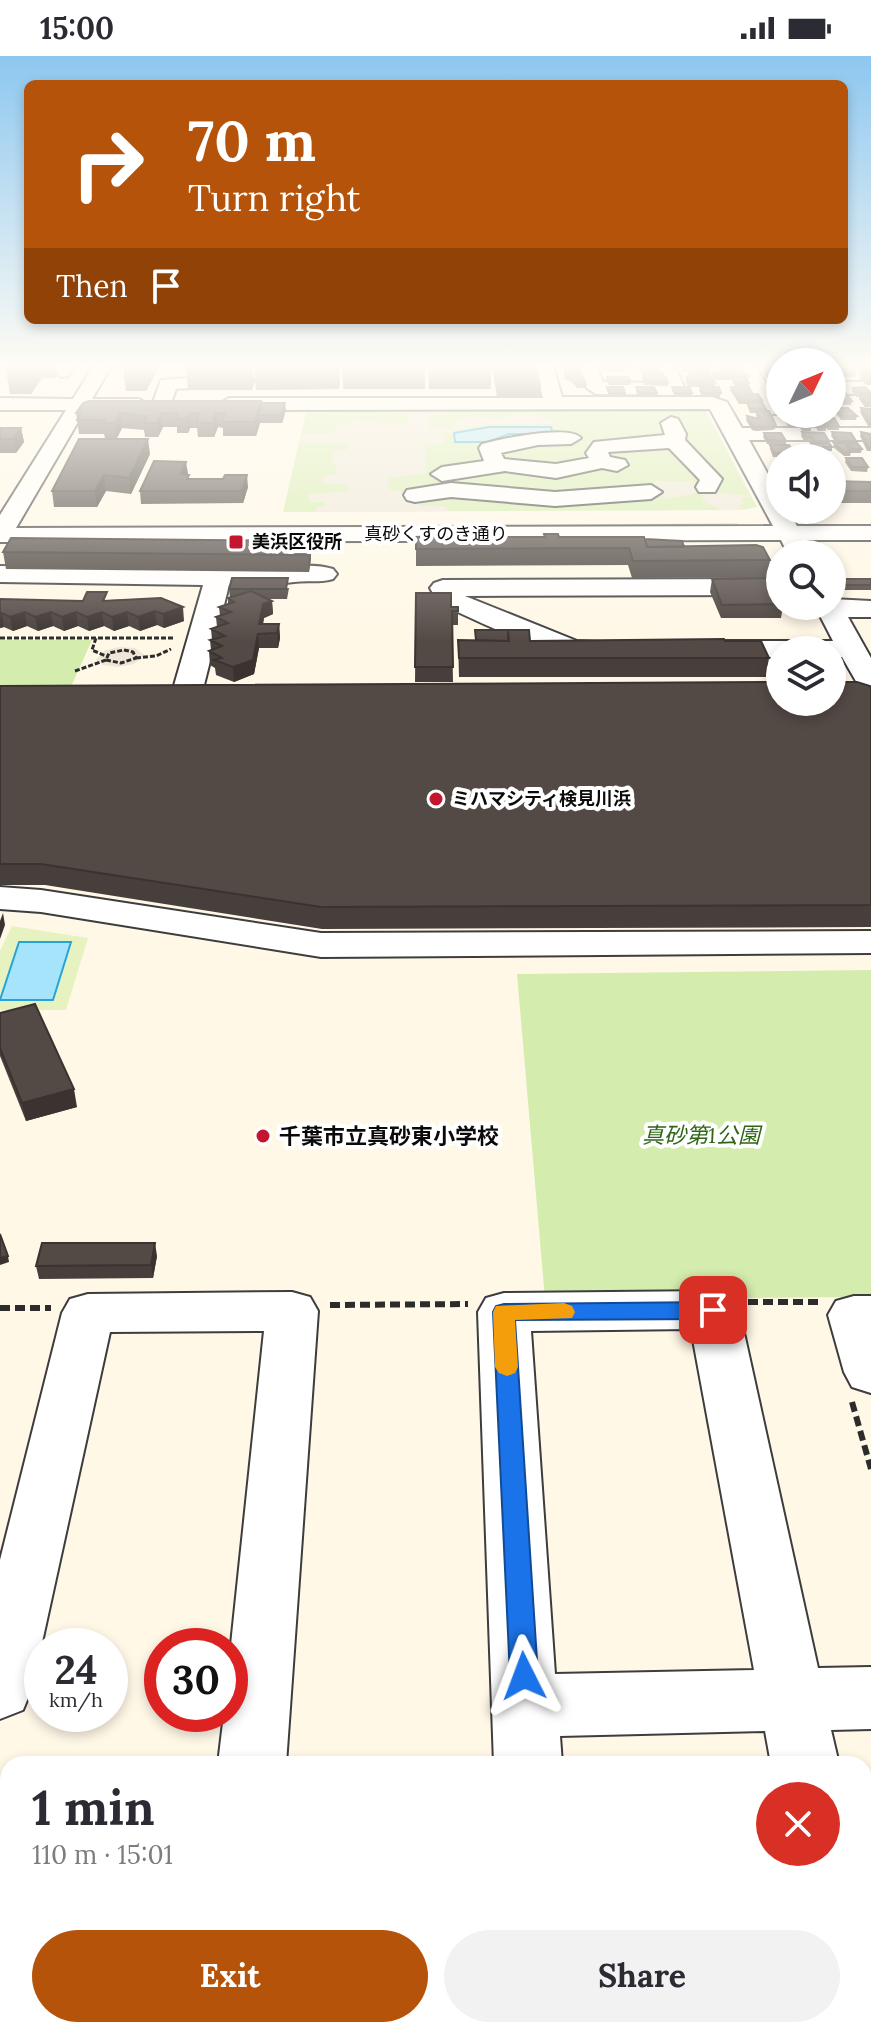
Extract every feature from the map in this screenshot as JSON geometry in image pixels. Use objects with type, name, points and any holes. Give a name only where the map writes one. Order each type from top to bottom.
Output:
[{"type":"street","points":[[1,523],[37,457]]},
{"type":"street","points":[[504,464],[511,457]]},
{"type":"street","points":[[415,495],[440,478],[504,464],[556,471],[591,457]]},
{"type":"street","points":[[440,478],[555,499],[645,478],[606,457]]},
{"type":"street","points":[[692,457],[711,479],[707,487]]},
{"type":"street","points":[[747,457],[790,536]]},
{"type":"street","points":[[671,465],[696,464]]},
{"type":"street","name":"真砂くすのき通り","points":[[790,536],[871,520]]},
{"type":"street","name":"真砂くすのき通り","points":[[1,523],[790,536],[871,533]]},
{"type":"street","points":[[0,574],[279,578],[292,574],[324,574]]},
{"type":"street","points":[[188,689],[192,638],[218,577]]},
{"type":"street","points":[[636,649],[573,649],[448,598],[432,588],[766,587]]},
{"type":"street","points":[[846,608],[871,609]]},
{"type":"street","points":[[834,620],[862,690]]},
{"type":"street","points":[[683,649],[766,649]]},
{"type":"street","points":[[156,696],[218,695]]},
{"type":"street","points":[[0,898],[41,901],[321,945],[871,942]]},
{"type":"street","points":[[847,1308],[854,1315],[871,1372]]},
{"type":"street","points":[[803,1756],[792,1702],[713,1310],[504,1312],[527,1735],[792,1702],[871,1698]]},
{"type":"street","points":[[0,1688],[88,1313],[292,1311],[253,1756]]},
{"type":"path","points":[[0,638],[192,638]]},
{"type":"path","points":[[96,638],[92,650],[121,663],[162,654],[192,638]]},
{"type":"path","points":[[75,671],[124,650],[133,652],[136,658]]},
{"type":"path","points":[[713,1310],[730,1302],[847,1308]]},
{"type":"path","points":[[292,1311],[312,1305],[482,1304],[504,1312]]},
{"type":"path","points":[[0,1308],[61,1308],[88,1313]]},
{"type":"green space","points":[[296,457],[731,457],[757,507],[741,510],[283,512]]},
{"type":"green space","points":[[737,523],[741,530],[426,529],[426,526]]},
{"type":"green space","points":[[0,640],[92,640],[70,689],[0,689]]},
{"type":"green space","points":[[12,926],[88,938],[66,1010],[0,1010],[0,951]]},
{"type":"green space","name":"真砂第1公園","points":[[871,970],[871,1297],[545,1299],[517,974]]},
{"type":"shaded area","points":[[332,457],[425,457],[426,473],[389,478],[388,489],[418,496],[419,506],[444,506],[451,511],[314,512],[317,507],[324,507],[325,502],[309,502],[309,494],[348,491],[348,485],[322,483],[324,475],[339,475],[335,473],[336,465],[344,465],[331,464]]},
{"type":"shaded area","points":[[656,481],[693,481],[696,486],[709,487],[715,492],[751,496],[741,498],[743,504],[738,507],[741,510],[722,510],[702,501],[703,496],[699,493],[666,499],[651,486]]},
{"type":"shaded area","points":[[135,648],[145,655],[134,664],[118,667],[103,665],[96,660],[105,650]]},
{"type":"water","points":[[19,942],[71,942],[53,1000],[0,1000]]},
{"type":"building","points":[[69,457],[139,457],[129,478],[104,475],[95,491],[52,491]]},
{"type":"building","points":[[846,458],[862,458],[868,467],[852,467]]},
{"type":"building","points":[[154,461],[186,462],[181,474],[189,475],[187,479],[247,475],[242,491],[140,491]]},
{"type":"building","points":[[846,481],[871,482],[871,491],[846,491]]},
{"type":"building","points":[[462,534],[463,537],[545,537],[544,534],[558,534],[559,537],[644,537],[647,547],[756,545],[763,547],[766,560],[633,561],[629,548],[416,549],[416,537]]},
{"type":"building","points":[[11,538],[311,541],[308,555],[3,552]]},
{"type":"building","points":[[645,539],[682,541],[684,547],[647,547]]},
{"type":"building","points":[[232,578],[288,578],[286,589],[229,589]]},
{"type":"building","points":[[766,578],[766,604],[722,605],[712,579]]},
{"type":"building","points":[[846,579],[871,579],[871,585],[846,585]]},
{"type":"building","points":[[251,591],[272,601],[263,604],[259,624],[279,624],[277,633],[258,634],[253,660],[233,667],[214,660],[222,658],[209,651],[222,646],[210,640],[225,636],[211,629],[228,623],[216,617],[231,612],[219,607],[234,602],[228,598]]},
{"type":"building","points":[[87,592],[107,592],[103,601],[161,598],[183,607],[163,614],[155,611],[138,617],[127,612],[112,617],[102,612],[87,617],[76,612],[62,617],[51,612],[35,617],[25,612],[10,617],[0,613],[0,599],[83,601]]},
{"type":"building","points":[[416,593],[451,593],[451,607],[458,607],[458,611],[452,611],[453,667],[415,667]]},
{"type":"building","points":[[475,630],[508,630],[508,641],[476,640]]},
{"type":"building","points":[[508,630],[529,630],[530,641],[761,641],[766,658],[459,658],[458,640],[509,641]]},
{"type":"building","name":"ミハマシティ検見川浜","points":[[766,682],[766,716],[846,716],[846,682],[857,682],[871,688],[871,905],[321,907],[41,864],[0,864],[0,686]]},
{"type":"building","points":[[35,1004],[74,1089],[22,1103],[0,1048],[0,1013]]},
{"type":"building","points":[[0,1234],[8,1256],[0,1258]]},
{"type":"building","points":[[42,1243],[155,1243],[151,1265],[36,1266]]},
{"type":"slow traffic","points":[[507,1367],[504,1312],[564,1312]]},
{"type":"place","name":"美浜区役所","points":[[236,542]]},
{"type":"place","name":"ミハマシティ検見川浜","points":[[436,799]]},
{"type":"place","name":"千葉市立真砂東小学校","points":[[263,1136]]},
{"type":"route","points":[[524,1676],[504,1312],[713,1310]]}]
